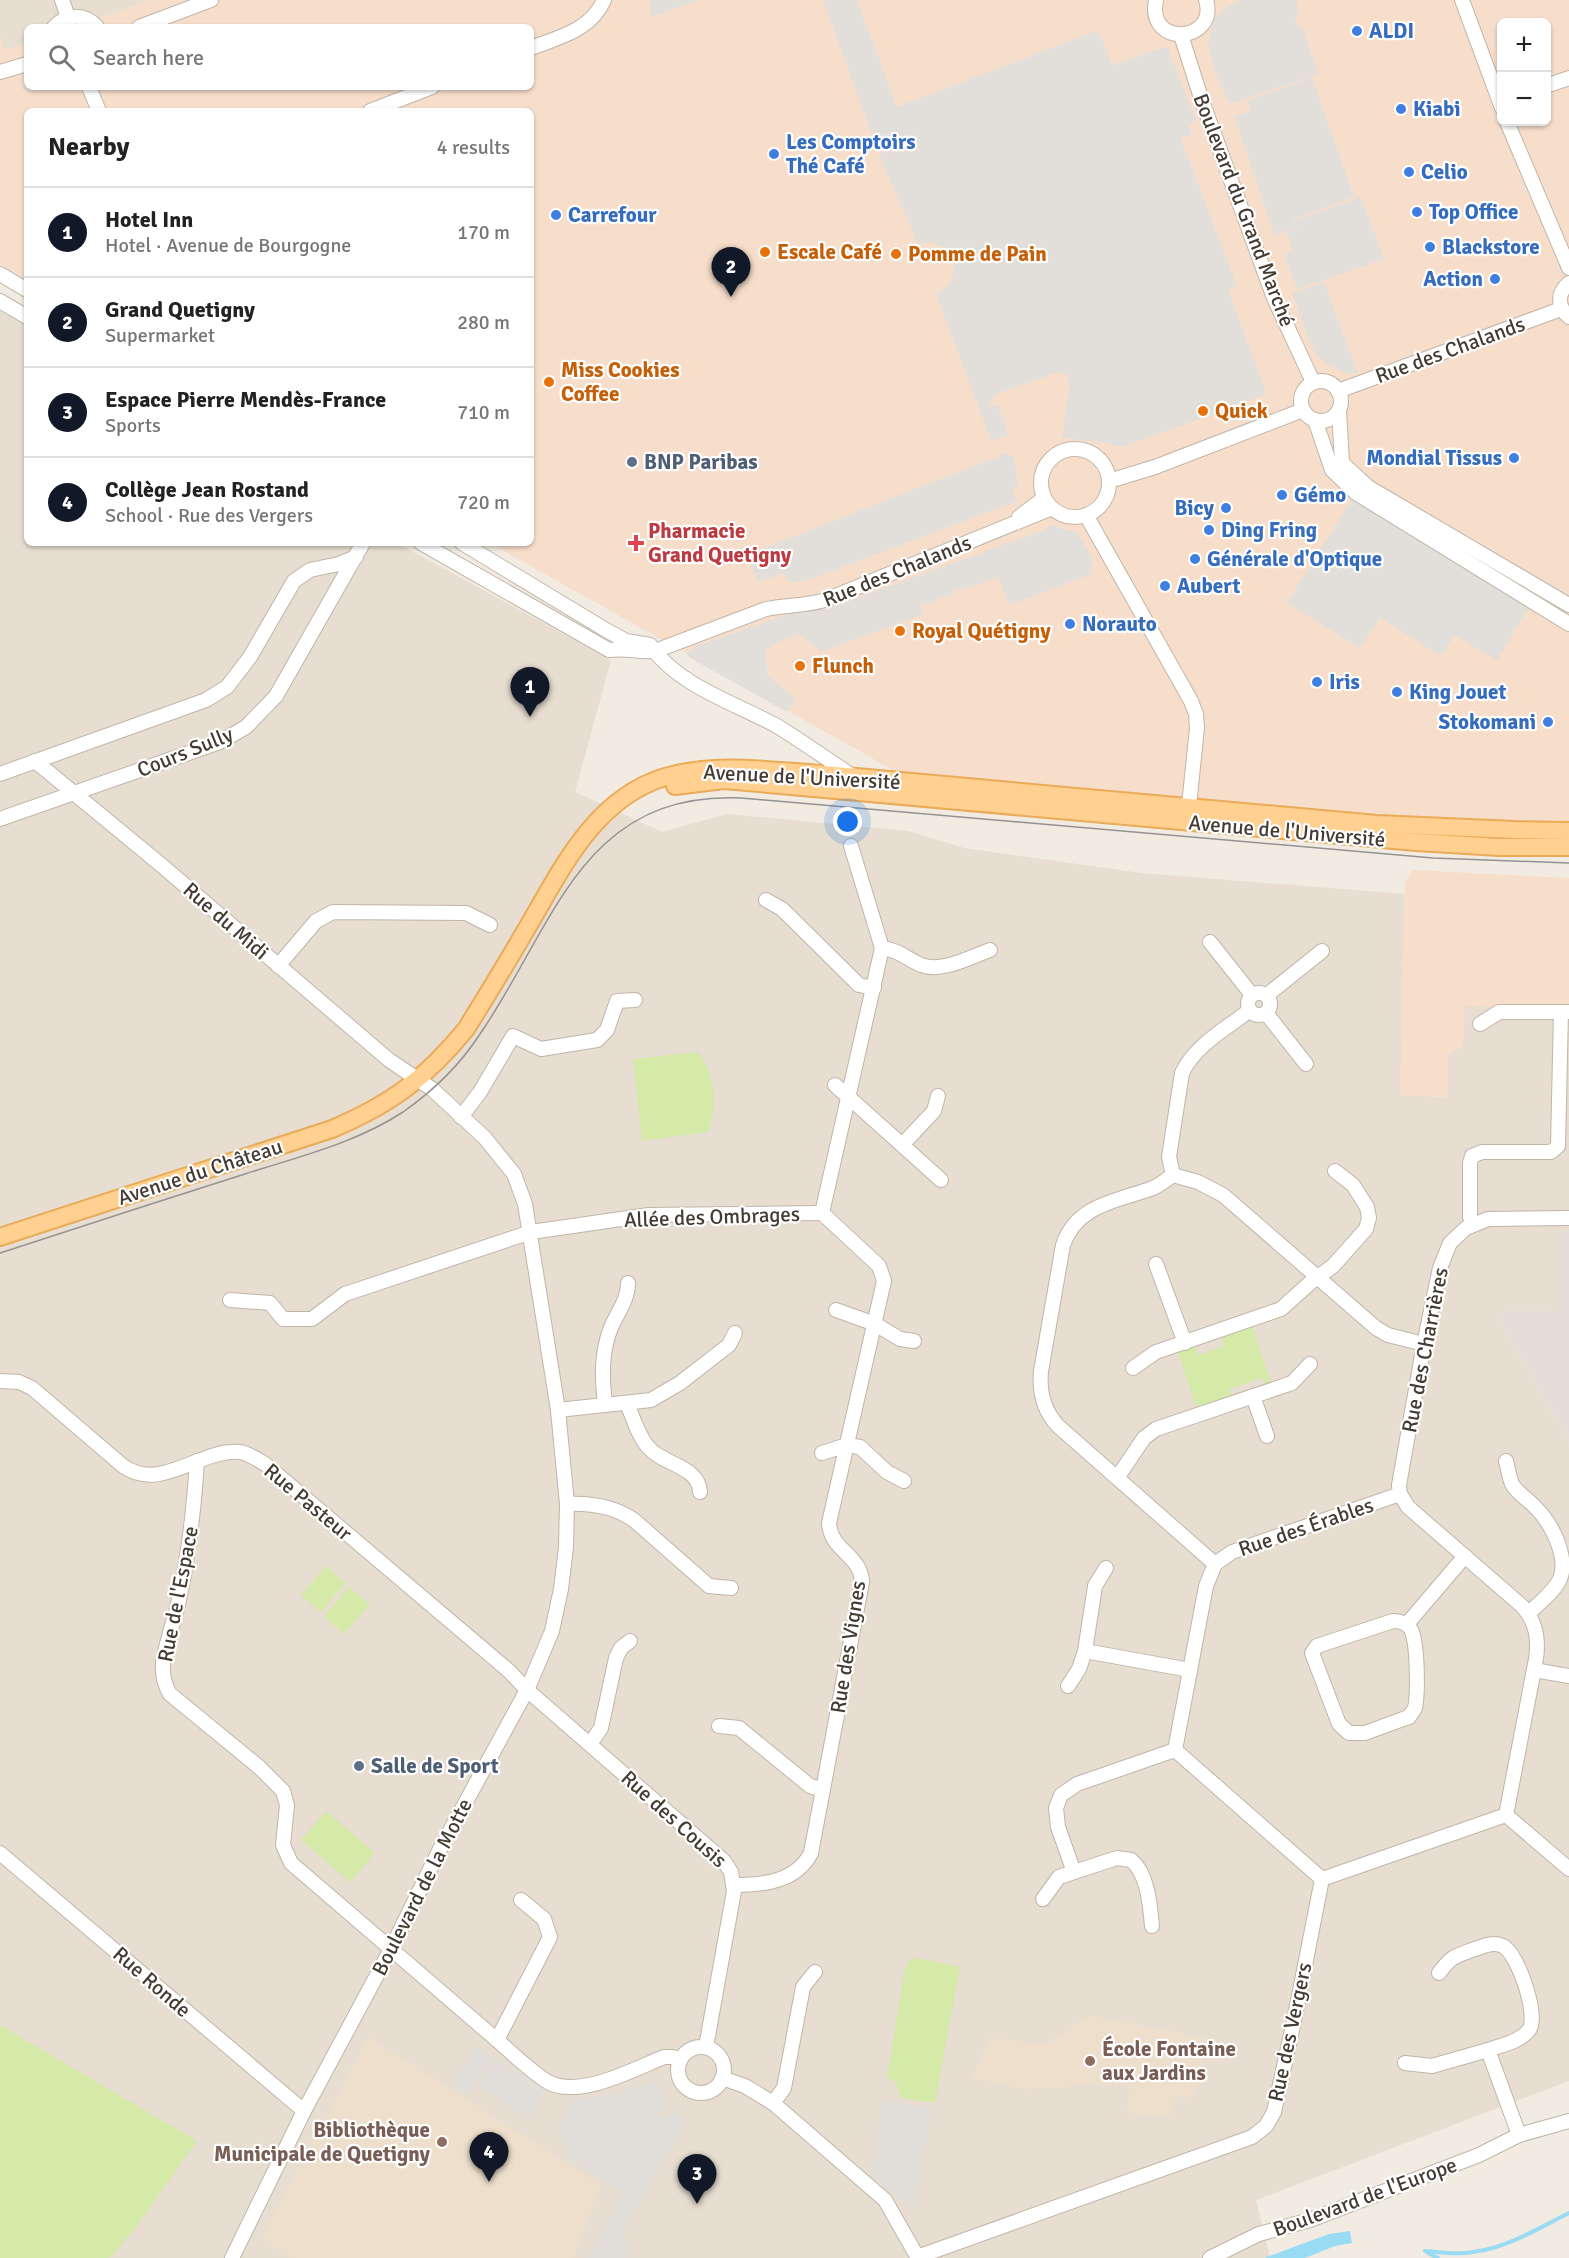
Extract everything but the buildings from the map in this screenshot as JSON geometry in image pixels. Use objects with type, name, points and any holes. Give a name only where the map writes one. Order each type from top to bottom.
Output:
[{"type":"main road","name":"Avenue de l'Université","points":[[598,820],[617,802],[641,787],[665,777],[719,768],[854,777],[1416,842],[1499,847],[1569,847]]},
{"type":"main road","name":"Avenue de l'Université","points":[[598,820],[650,793],[685,783],[724,780],[1188,815],[1569,831]]},
{"type":"main road","name":"Avenue du Château","points":[[0,1237],[332,1129],[396,1097],[447,1052],[466,1029],[563,864],[598,820]]},
{"type":"street","points":[[62,0],[68,17]]},
{"type":"street","points":[[147,24],[211,0]]},
{"type":"street","points":[[534,47],[571,33],[592,20],[604,0]]},
{"type":"street","points":[[1156,0],[1155,15],[1159,23],[1165,30],[1181,35],[1190,33],[1204,22],[1211,1]]},
{"type":"street","points":[[1462,0],[1497,93]]},
{"type":"street","points":[[58,24],[68,17],[87,19],[93,24]]},
{"type":"street","name":"Boulevard du Grand Marché","points":[[1181,35],[1202,101],[1274,298],[1313,382]]},
{"type":"street","points":[[0,72],[24,65]]},
{"type":"street","points":[[1551,84],[1569,78]]},
{"type":"street","points":[[91,90],[98,108]]},
{"type":"street","points":[[378,108],[424,90]]},
{"type":"street","points":[[1509,126],[1569,268]]},
{"type":"street","points":[[0,274],[24,288]]},
{"type":"street","points":[[0,282],[24,296]]},
{"type":"street","points":[[1565,313],[1559,303],[1561,292],[1569,283]]},
{"type":"street","points":[[0,292],[24,306]]},
{"type":"street","points":[[0,301],[24,315]]},
{"type":"street","name":"Rue des Chalands","points":[[1338,391],[1565,313]]},
{"type":"street","points":[[1569,605],[1368,487],[1342,463],[1339,410],[1341,404],[1338,391],[1330,383],[1324,381],[1313,382],[1302,394],[1303,410],[1315,420],[1332,470],[1356,493],[1569,624]]},
{"type":"street","points":[[1109,481],[1155,467],[1303,410]]},
{"type":"street","points":[[1315,420],[1329,419],[1339,410]]},
{"type":"street","points":[[1084,450],[1094,454],[1101,461],[1109,481],[1108,492],[1096,510],[1077,517],[1052,506],[1041,483],[1043,471],[1049,462],[1065,451],[1084,450]]},
{"type":"street","points":[[1052,506],[923,568],[911,570],[903,568],[904,563],[1052,506]]},
{"type":"street","points":[[1086,515],[1194,708],[1197,728],[1188,815]]},
{"type":"street","name":"Cours Sully","points":[[0,819],[220,742],[246,727],[276,696],[362,546]]},
{"type":"street","points":[[426,546],[609,650],[620,648]]},
{"type":"street","points":[[437,546],[620,648],[638,652],[652,648]]},
{"type":"street","points":[[467,546],[567,608],[614,634],[632,643],[652,648],[673,671],[777,727],[854,777]]},
{"type":"street","points":[[483,546],[520,572],[607,622],[614,634]]},
{"type":"street","name":"Cours Sully","points":[[0,774],[206,700],[227,687],[250,657],[294,581],[310,570],[339,564],[356,557]]},
{"type":"street","name":"Rue des Chalands","points":[[652,648],[670,646],[766,609],[785,605],[813,604],[903,568]]},
{"type":"street","name":"Rue du Midi","points":[[35,761],[389,1060],[419,1079]]},
{"type":"street","points":[[822,1213],[882,948],[851,846]]},
{"type":"street","points":[[766,900],[782,909],[859,985],[873,988]]},
{"type":"street","points":[[278,966],[316,921],[333,912],[465,913],[490,925]]},
{"type":"street","points":[[1210,942],[1251,995]]},
{"type":"street","points":[[882,948],[898,951],[918,963],[933,967],[961,961],[990,950]]},
{"type":"street","points":[[1267,995],[1322,951]]},
{"type":"street","points":[[1259,992],[1267,995],[1270,1006],[1266,1013],[1258,1015],[1250,1010],[1248,1003],[1251,995],[1259,992]]},
{"type":"street","points":[[461,1116],[480,1092],[513,1036],[541,1050],[597,1040],[607,1030],[617,1001],[635,1000]]},
{"type":"street","points":[[1173,1175],[1169,1157],[1182,1073],[1187,1062],[1195,1052],[1250,1010]]},
{"type":"street","points":[[1474,1224],[1470,1217],[1472,1156],[1482,1152],[1551,1152],[1558,1146],[1565,1012],[1500,1011],[1480,1024]]},
{"type":"street","points":[[1266,1013],[1306,1064]]},
{"type":"street","name":"Boulevard de la Motte","points":[[235,2256],[304,2111],[391,1949],[439,1851],[527,1690],[552,1630],[561,1589],[567,1547],[567,1504],[558,1410],[531,1232],[523,1196],[514,1174],[485,1138],[419,1079]]},
{"type":"street","points":[[835,1085],[940,1180]]},
{"type":"street","points":[[902,1145],[934,1111],[938,1096]]},
{"type":"street","points":[[1133,1368],[1156,1353],[1281,1309],[1333,1266],[1363,1233],[1369,1218],[1366,1207],[1353,1185],[1335,1171]]},
{"type":"street","points":[[1173,1175],[1198,1182],[1223,1195],[1382,1332],[1424,1344]]},
{"type":"street","points":[[1173,1175],[1156,1187],[1090,1210],[1083,1214],[1070,1230],[1064,1245],[1041,1371],[1041,1392],[1051,1419],[1215,1564]]},
{"type":"street","name":"Allée des Ombrages","points":[[531,1232],[649,1215],[822,1213]]},
{"type":"street","name":"Rue des Vignes","points":[[734,1885],[755,1885],[792,1874],[804,1864],[814,1845],[862,1582],[857,1564],[834,1542],[829,1527],[884,1281],[882,1270],[822,1213]]},
{"type":"street","name":"Rue des Charrières","points":[[1400,1494],[1400,1477],[1424,1344],[1444,1255],[1457,1235],[1474,1224],[1488,1219],[1569,1218]]},
{"type":"street","points":[[230,1300],[270,1303],[283,1319],[312,1319],[345,1294],[531,1232]]},
{"type":"street","points":[[1156,1264],[1185,1342]]},
{"type":"street","points":[[605,1404],[603,1356],[613,1322],[628,1294],[628,1283]]},
{"type":"street","points":[[836,1310],[875,1324],[900,1339],[914,1341]]},
{"type":"street","points":[[558,1410],[651,1400],[664,1394],[729,1345],[735,1333]]},
{"type":"street","points":[[1117,1478],[1144,1438],[1156,1429],[1292,1383],[1310,1364]]},
{"type":"street","name":"Rue Pasteur","points":[[0,1381],[19,1382],[32,1388],[123,1466],[134,1472],[160,1474],[219,1453],[242,1452],[265,1464],[500,1663],[527,1690]]},
{"type":"street","points":[[1253,1396],[1267,1436]]},
{"type":"street","points":[[627,1403],[646,1445],[657,1456],[696,1478],[700,1492]]},
{"type":"street","points":[[822,1453],[847,1444],[864,1450],[887,1472],[904,1481]]},
{"type":"street","name":"Rue de l'Espace","points":[[197,1461],[190,1533],[179,1598],[163,1663],[163,1679],[166,1687],[170,1694],[272,1778],[283,1791],[287,1805],[283,1845],[291,1863],[391,1949]]},
{"type":"street","points":[[1506,1461],[1513,1484],[1542,1515],[1557,1541],[1562,1559],[1561,1578],[1550,1593],[1529,1613]]},
{"type":"street","points":[[1400,1494],[1408,1506],[1529,1613],[1538,1639],[1506,1815]]},
{"type":"street","name":"Rue des Érables","points":[[1174,1750],[1206,1586],[1215,1564],[1232,1552],[1400,1494]]},
{"type":"street","points":[[567,1504],[604,1507],[629,1516],[709,1586],[731,1588]]},
{"type":"street","points":[[1407,1624],[1465,1556]]},
{"type":"street","points":[[1068,1686],[1079,1669],[1085,1651],[1095,1586],[1106,1568]]},
{"type":"street","points":[[1401,1621],[1407,1624],[1411,1629],[1414,1643],[1415,1708],[1409,1717],[1365,1733],[1348,1733],[1339,1724],[1321,1673],[1312,1658],[1314,1649],[1317,1646],[1386,1623],[1401,1621]]},
{"type":"street","points":[[590,1744],[601,1728],[616,1658],[621,1648],[630,1641]]},
{"type":"street","points":[[1085,1651],[1190,1670]]},
{"type":"street","points":[[1534,1670],[1569,1677]]},
{"type":"street","name":"Rue des Cousis","points":[[527,1690],[724,1861],[731,1872],[734,1885],[706,2047]]},
{"type":"street","points":[[719,1726],[739,1728],[810,1786],[823,1790]]},
{"type":"street","points":[[1074,1872],[1058,1827],[1056,1808],[1061,1795],[1077,1784],[1174,1750],[1322,1879],[1506,1815]]},
{"type":"street","points":[[1506,1815],[1569,1869]]},
{"type":"street","name":"Rue Ronde","points":[[0,1852],[304,2111]]},
{"type":"street","points":[[1043,1899],[1059,1877],[1117,1858],[1131,1860],[1137,1866],[1149,1898],[1152,1926]]},
{"type":"street","name":"Rue des Vergers","points":[[722,2078],[745,2086],[773,2103],[885,2200],[918,2258],[1252,2137],[1266,2126],[1274,2112],[1322,1879]]},
{"type":"street","points":[[497,2040],[550,1937],[544,1919],[521,1900]]},
{"type":"street","points":[[1405,2062],[1432,2066],[1488,2050],[1524,2035],[1532,2023],[1530,2003],[1512,1955],[1500,1945],[1487,1945],[1450,1958],[1439,1973]]},
{"type":"street","points":[[391,1949],[548,2082],[575,2088],[604,2080],[664,2057],[680,2060]]},
{"type":"street","points":[[773,2103],[784,2088],[803,1987],[815,1972]]},
{"type":"street","points":[[706,2047],[713,2049],[722,2060],[724,2067],[722,2078],[716,2087],[709,2091],[693,2091],[681,2081],[678,2074],[680,2060],[691,2048],[706,2047]]},
{"type":"street","points":[[1488,2050],[1519,2135]]},
{"type":"street","name":"Boulevard de l'Europe","points":[[1210,2258],[1259,2234],[1310,2220],[1479,2155],[1519,2135],[1569,2121]]},
{"type":"shaded area","points":[[0,0],[152,0],[83,24],[24,24],[24,44],[5,50],[0,38]]},
{"type":"shaded area","points":[[152,0],[1569,0],[1569,823],[1327,817],[909,779],[495,546],[534,546],[534,108],[24,108],[24,277],[0,264],[0,38],[5,50],[24,44],[24,90],[534,90],[534,24],[83,24]]},
{"type":"shaded area","points":[[650,0],[700,0],[651,17]]},
{"type":"shaded area","points":[[823,0],[857,0],[897,107],[1098,30],[1113,65],[1167,46],[1196,120],[1188,124],[1192,135],[1181,139],[1237,286],[1228,290],[1267,394],[1123,447],[1062,438],[1069,387],[1067,375],[1058,372],[996,394],[989,406],[998,405],[1009,435],[991,441],[936,294],[948,286],[952,278],[954,268],[952,259],[941,246],[932,242],[918,244],[879,155],[886,151],[879,132],[872,135]]},
{"type":"shaded area","points":[[1240,0],[1296,0],[1299,12],[1294,20],[1303,30],[1319,74],[1229,104],[1214,69],[1208,45],[1215,18]]},
{"type":"shaded area","points":[[1312,77],[1354,197],[1294,219],[1296,228],[1274,235],[1234,116],[1250,111],[1247,101]]},
{"type":"shaded area","points":[[1361,197],[1384,259],[1297,289],[1284,255],[1293,251],[1285,233],[1298,228],[1295,220]]},
{"type":"shaded area","points":[[1324,282],[1358,373],[1346,373],[1325,363],[1317,356],[1307,336],[1292,293]]},
{"type":"shaded area","points":[[0,309],[24,323],[24,546],[402,546],[611,660],[575,792],[662,832],[727,814],[908,831],[964,848],[1141,873],[1405,894],[1401,1095],[1447,1097],[1448,1053],[1463,1046],[1464,1006],[1569,1006],[1569,1231],[1555,1231],[1555,1311],[1495,1312],[1569,1441],[1569,2081],[1256,2200],[1270,2258],[0,2258]]},
{"type":"shaded area","points":[[1004,454],[1012,455],[1015,462],[1018,485],[1012,490],[1017,501],[808,580],[789,582],[784,573],[758,582],[747,555]]},
{"type":"shaded area","points":[[1356,493],[1532,602],[1497,661],[1455,635],[1441,656],[1380,618],[1360,648],[1287,603]]},
{"type":"shaded area","points":[[1049,525],[1077,532],[1092,557],[1092,574],[1010,605],[998,577],[964,590],[962,587],[952,591],[953,594],[920,606],[924,614],[821,652],[799,634],[771,645],[771,649],[766,649],[766,663],[768,664],[766,674],[796,699],[787,712],[690,658],[686,653],[696,646],[794,612],[825,609],[846,602],[1041,531]]},
{"type":"shaded area","points":[[1413,870],[1569,878],[1569,1012],[1465,1006],[1463,1046],[1448,1053],[1447,1097],[1400,1095],[1405,882]]},
{"type":"shaded area","points":[[1555,1231],[1569,1231],[1569,1441],[1495,1312],[1555,1311]]},
{"type":"shaded area","name":"École Fontaine aux Jardins","points":[[1089,2015],[1206,2038],[1195,2096],[1175,2098],[1170,2118],[1127,2113],[1130,2083],[1025,2089],[972,2078],[990,2038],[1047,2044]]},
{"type":"shaded area","points":[[369,2037],[601,2185],[573,2258],[290,2258],[261,2237]]},
{"type":"shaded area","points":[[475,2047],[492,2058],[468,2094],[452,2084]]},
{"type":"shaded area","points":[[494,2058],[546,2090],[529,2118],[477,2086]]},
{"type":"shaded area","points":[[656,2081],[668,2102],[658,2116],[667,2120],[675,2110],[688,2119],[621,2233],[631,2250],[626,2258],[587,2258],[623,2193],[569,2158],[558,2128],[573,2099],[619,2093]]},
{"type":"shaded area","points":[[883,2101],[928,2107],[931,2111],[914,2210],[871,2175]]},
{"type":"green space","points":[[698,1052],[708,1071],[713,1091],[713,1112],[708,1132],[642,1141],[633,1059]]},
{"type":"green space","points":[[1252,1325],[1271,1384],[1265,1386],[1262,1378],[1230,1389],[1232,1397],[1197,1409],[1177,1350],[1195,1344],[1198,1355],[1224,1346],[1221,1335]]},
{"type":"green space","points":[[326,1566],[346,1583],[321,1612],[301,1595]]},
{"type":"green space","points":[[349,1587],[370,1605],[344,1634],[324,1616]]},
{"type":"green space","points":[[326,1811],[375,1853],[350,1882],[301,1840]]},
{"type":"green space","points":[[917,1958],[960,1967],[935,2103],[901,2098],[896,2083],[887,2077],[904,1973],[908,1961]]},
{"type":"green space","points":[[0,2025],[197,2141],[136,2227],[110,2258],[0,2258]]},
{"type":"water","points":[[1350,2231],[1352,2243],[1335,2246],[1305,2258],[1264,2258],[1329,2234]]},
{"type":"waterway","points":[[1425,2251],[1467,2253],[1486,2250],[1522,2237],[1569,2213]]},
{"type":"waterway","points":[[1428,2253],[1438,2258]]},
{"type":"tram line","points":[[0,1253],[326,1148],[366,1132],[403,1112],[445,1077],[464,1056],[506,993],[553,910],[578,873],[608,841],[643,817],[687,802],[741,798],[1433,858],[1569,863]]},
{"type":"place","name":"ALDI","points":[[1357,31]]},
{"type":"place","name":"Kiabi","points":[[1401,109]]},
{"type":"place","name":"Les Comptoirs Thé Café","points":[[774,154]]},
{"type":"place","name":"Celio","points":[[1409,172]]},
{"type":"place","name":"Top Office","points":[[1417,212]]},
{"type":"place","name":"Carrefour","points":[[556,215]]},
{"type":"place","name":"Blackstore","points":[[1430,247]]},
{"type":"place","name":"Escale Café","points":[[765,252]]},
{"type":"place","name":"Pomme de Pain","points":[[896,254]]},
{"type":"place","name":"Action","points":[[1495,279]]},
{"type":"place","name":"Grand Quetigny","points":[[731,297]]},
{"type":"place","name":"Miss Cookies Coffee","points":[[549,382]]},
{"type":"place","name":"Quick","points":[[1203,411]]},
{"type":"place","name":"Mondial Tissus","points":[[1514,458]]},
{"type":"place","name":"BNP Paribas","points":[[632,462]]},
{"type":"place","name":"Gémo","points":[[1282,495]]},
{"type":"place","name":"Bicy","points":[[1226,508]]},
{"type":"place","name":"Ding Fring","points":[[1209,530]]},
{"type":"place","name":"Pharmacie Grand Quetigny","points":[[636,543]]},
{"type":"place","name":"Générale d'Optique","points":[[1195,559]]},
{"type":"place","name":"Aubert","points":[[1165,586]]},
{"type":"place","name":"Norauto","points":[[1070,624]]},
{"type":"place","name":"Royal Quétigny","points":[[900,631]]},
{"type":"place","name":"Flunch","points":[[800,666]]},
{"type":"place","name":"Iris","points":[[1317,682]]},
{"type":"place","name":"King Jouet","points":[[1397,692]]},
{"type":"place","name":"Hotel Inn","points":[[530,717]]},
{"type":"place","name":"Stokomani","points":[[1548,722]]},
{"type":"place","name":"Salle de Sport","points":[[359,1766]]},
{"type":"place","name":"École Fontaine aux Jardins","points":[[1090,2061]]},
{"type":"place","name":"Bibliothèque Municipale de Quetigny","points":[[442,2142]]},
{"type":"place","name":"Collège Jean Rostand","points":[[489,2182]]},
{"type":"place","name":"Espace Pierre Mendès-France","points":[[697,2204]]}]
